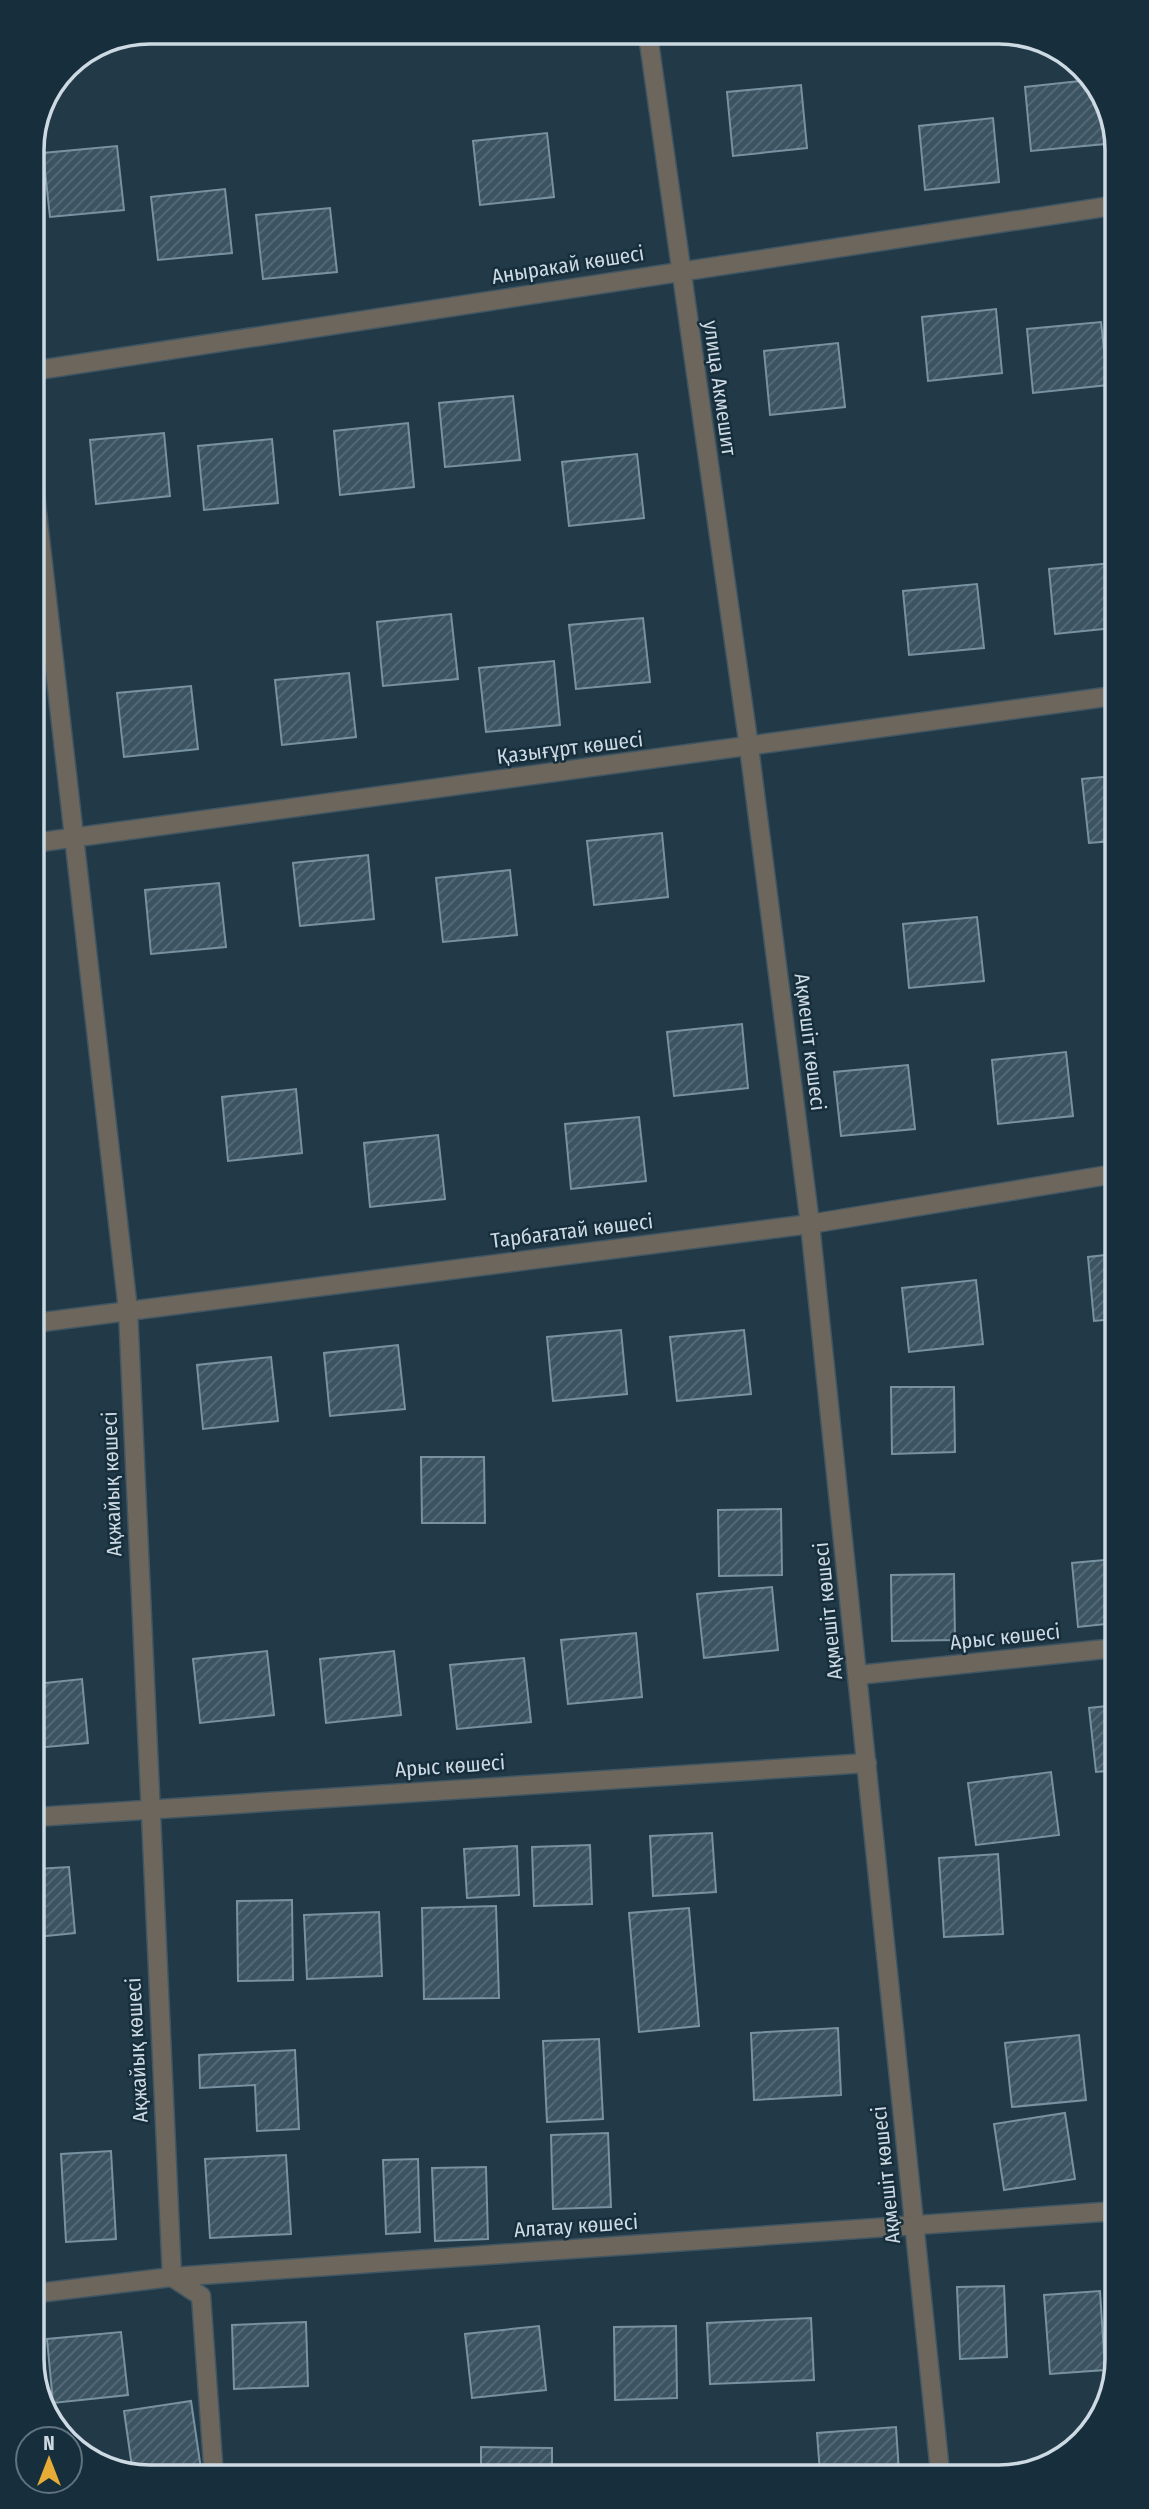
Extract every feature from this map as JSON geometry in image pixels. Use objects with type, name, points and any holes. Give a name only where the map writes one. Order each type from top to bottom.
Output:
[{"type":"street","name":"улица Акмешит","points":[[649,44],[749,747]]},
{"type":"street","name":"Аныракай көшесі","points":[[44,369],[1105,207]]},
{"type":"street","name":"Ақжайық көшесі","points":[[44,571],[128,1310],[148,1808],[172,2277]]},
{"type":"street","name":"Қазығұрт көшесі","points":[[44,841],[1105,697]]},
{"type":"street","name":"Ақмешіт көшесі","points":[[749,747],[810,1224],[939,2465]]},
{"type":"street","name":"Тарбағатай көшесі","points":[[44,1322],[810,1224],[1105,1175]]},
{"type":"street","name":"Арыс көшесі","points":[[858,1675],[1105,1649]]},
{"type":"street","name":"Арыс көшесі","points":[[44,1815],[867,1763]]},
{"type":"street","name":"Алатау көшесі","points":[[44,2292],[172,2277],[1105,2212]]},
{"type":"street","points":[[172,2277],[201,2297],[213,2465]]},
{"type":"building","points":[[1079,81],[1100,116],[1105,144],[1031,151],[1025,87]]},
{"type":"building","points":[[801,85],[807,148],[733,156],[727,92]]},
{"type":"building","points":[[993,118],[999,182],[925,190],[919,126]]},
{"type":"building","points":[[547,133],[554,197],[480,205],[473,141]]},
{"type":"building","points":[[117,146],[124,210],[50,217],[44,153]]},
{"type":"building","points":[[225,189],[232,253],[158,260],[151,197]]},
{"type":"building","points":[[330,208],[337,272],[263,279],[256,215]]},
{"type":"building","points":[[996,309],[1002,373],[928,381],[922,317]]},
{"type":"building","points":[[1101,322],[1105,385],[1033,393],[1027,329]]},
{"type":"building","points":[[838,343],[845,407],[770,415],[764,351]]},
{"type":"building","points":[[513,396],[520,460],[445,467],[439,403]]},
{"type":"building","points":[[408,423],[414,487],[340,495],[334,431]]},
{"type":"building","points":[[164,433],[170,496],[96,504],[90,440]]},
{"type":"building","points":[[272,439],[278,503],[204,510],[198,446]]},
{"type":"building","points":[[637,454],[644,518],[569,526],[562,462]]},
{"type":"building","points":[[1105,564],[1105,629],[1055,634],[1049,569]]},
{"type":"building","points":[[977,584],[984,648],[909,655],[903,591]]},
{"type":"building","points":[[451,614],[458,679],[383,686],[377,622]]},
{"type":"building","points":[[643,618],[650,682],[576,689],[569,625]]},
{"type":"building","points":[[554,661],[560,725],[486,732],[479,668]]},
{"type":"building","points":[[349,673],[356,737],[282,745],[275,680]]},
{"type":"building","points":[[191,686],[198,749],[124,757],[117,693]]},
{"type":"building","points":[[1105,777],[1105,842],[1089,843],[1082,779]]},
{"type":"building","points":[[662,833],[668,897],[594,905],[587,841]]},
{"type":"building","points":[[368,855],[374,919],[300,926],[293,863]]},
{"type":"building","points":[[510,870],[517,935],[443,942],[436,878]]},
{"type":"building","points":[[219,883],[226,947],[151,954],[145,890]]},
{"type":"building","points":[[977,917],[984,981],[909,988],[903,924]]},
{"type":"building","points":[[742,1024],[748,1088],[674,1096],[667,1032]]},
{"type":"building","points":[[1066,1052],[1073,1116],[998,1124],[992,1060]]},
{"type":"building","points":[[908,1065],[915,1129],[841,1136],[834,1072]]},
{"type":"building","points":[[296,1089],[302,1153],[228,1161],[222,1097]]},
{"type":"building","points":[[639,1117],[646,1181],[571,1189],[565,1124]]},
{"type":"building","points":[[438,1135],[445,1199],[370,1207],[364,1143]]},
{"type":"building","points":[[1105,1255],[1105,1320],[1094,1321],[1088,1257]]},
{"type":"building","points":[[976,1280],[983,1344],[909,1352],[902,1288]]},
{"type":"building","points":[[621,1330],[627,1394],[553,1401],[547,1337]]},
{"type":"building","points":[[744,1330],[751,1394],[677,1401],[670,1337]]},
{"type":"building","points":[[398,1345],[405,1409],[330,1416],[324,1353]]},
{"type":"building","points":[[271,1357],[278,1421],[203,1429],[197,1365]]},
{"type":"building","points":[[891,1387],[954,1387],[955,1452],[892,1454]]},
{"type":"building","points":[[421,1457],[484,1457],[485,1523],[422,1523]]},
{"type":"building","points":[[781,1509],[782,1575],[719,1576],[718,1510]]},
{"type":"building","points":[[1105,1560],[1105,1624],[1078,1627],[1072,1563]]},
{"type":"building","points":[[954,1574],[955,1640],[892,1641],[891,1575]]},
{"type":"building","points":[[772,1587],[778,1650],[704,1658],[697,1594]]},
{"type":"building","points":[[636,1633],[642,1697],[568,1704],[561,1640]]},
{"type":"building","points":[[267,1651],[274,1715],[200,1723],[193,1659]]},
{"type":"building","points":[[394,1651],[401,1715],[326,1723],[320,1659]]},
{"type":"building","points":[[524,1658],[531,1722],[457,1729],[450,1665]]},
{"type":"building","points":[[82,1679],[88,1743],[44,1747],[44,1683]]},
{"type":"building","points":[[1105,1706],[1105,1771],[1096,1772],[1089,1708]]},
{"type":"building","points":[[1051,1772],[1059,1835],[976,1845],[968,1783]]},
{"type":"building","points":[[712,1833],[716,1892],[653,1896],[650,1836]]},
{"type":"building","points":[[590,1845],[592,1904],[534,1906],[532,1847]]},
{"type":"building","points":[[517,1846],[519,1895],[467,1898],[464,1849]]},
{"type":"building","points":[[998,1854],[1003,1934],[944,1937],[939,1858]]},
{"type":"building","points":[[69,1867],[75,1933],[44,1936],[44,1869]]},
{"type":"building","points":[[292,1900],[293,1980],[238,1981],[237,1901]]},
{"type":"building","points":[[496,1906],[499,1998],[424,1999],[422,1908]]},
{"type":"building","points":[[689,1908],[699,2026],[639,2032],[629,1913]]},
{"type":"building","points":[[379,1912],[382,1976],[307,1979],[304,1915]]},
{"type":"building","points":[[838,2028],[841,2095],[754,2100],[751,2033]]},
{"type":"building","points":[[1079,2035],[1086,2100],[1012,2107],[1005,2043]]},
{"type":"building","points":[[599,2039],[603,2119],[547,2122],[543,2041]]},
{"type":"building","points":[[295,2050],[299,2129],[257,2131],[255,2085],[200,2088],[199,2055]]},
{"type":"building","points":[[1065,2113],[1075,2179],[1004,2190],[994,2124]]},
{"type":"building","points":[[608,2133],[611,2207],[553,2209],[551,2135]]},
{"type":"building","points":[[111,2151],[116,2239],[66,2242],[61,2154]]},
{"type":"building","points":[[286,2155],[291,2234],[210,2238],[205,2159]]},
{"type":"building","points":[[418,2159],[420,2232],[386,2234],[383,2160]]},
{"type":"building","points":[[486,2167],[488,2239],[435,2241],[432,2168]]},
{"type":"building","points":[[1004,2286],[1007,2357],[960,2359],[957,2287]]},
{"type":"building","points":[[1100,2291],[1104,2370],[1050,2374],[1044,2295]]},
{"type":"building","points":[[811,2318],[814,2380],[710,2384],[707,2323]]},
{"type":"building","points":[[306,2322],[308,2386],[234,2389],[232,2325]]},
{"type":"building","points":[[539,2326],[546,2390],[472,2398],[465,2334]]},
{"type":"building","points":[[676,2326],[677,2398],[615,2400],[614,2327]]},
{"type":"building","points":[[121,2332],[128,2395],[54,2403],[47,2339]]},
{"type":"building","points":[[191,2401],[200,2465],[131,2463],[124,2411]]},
{"type":"building","points":[[896,2427],[899,2465],[819,2465],[817,2433]]},
{"type":"building","points":[[481,2447],[552,2448],[552,2465],[481,2465]]}]
